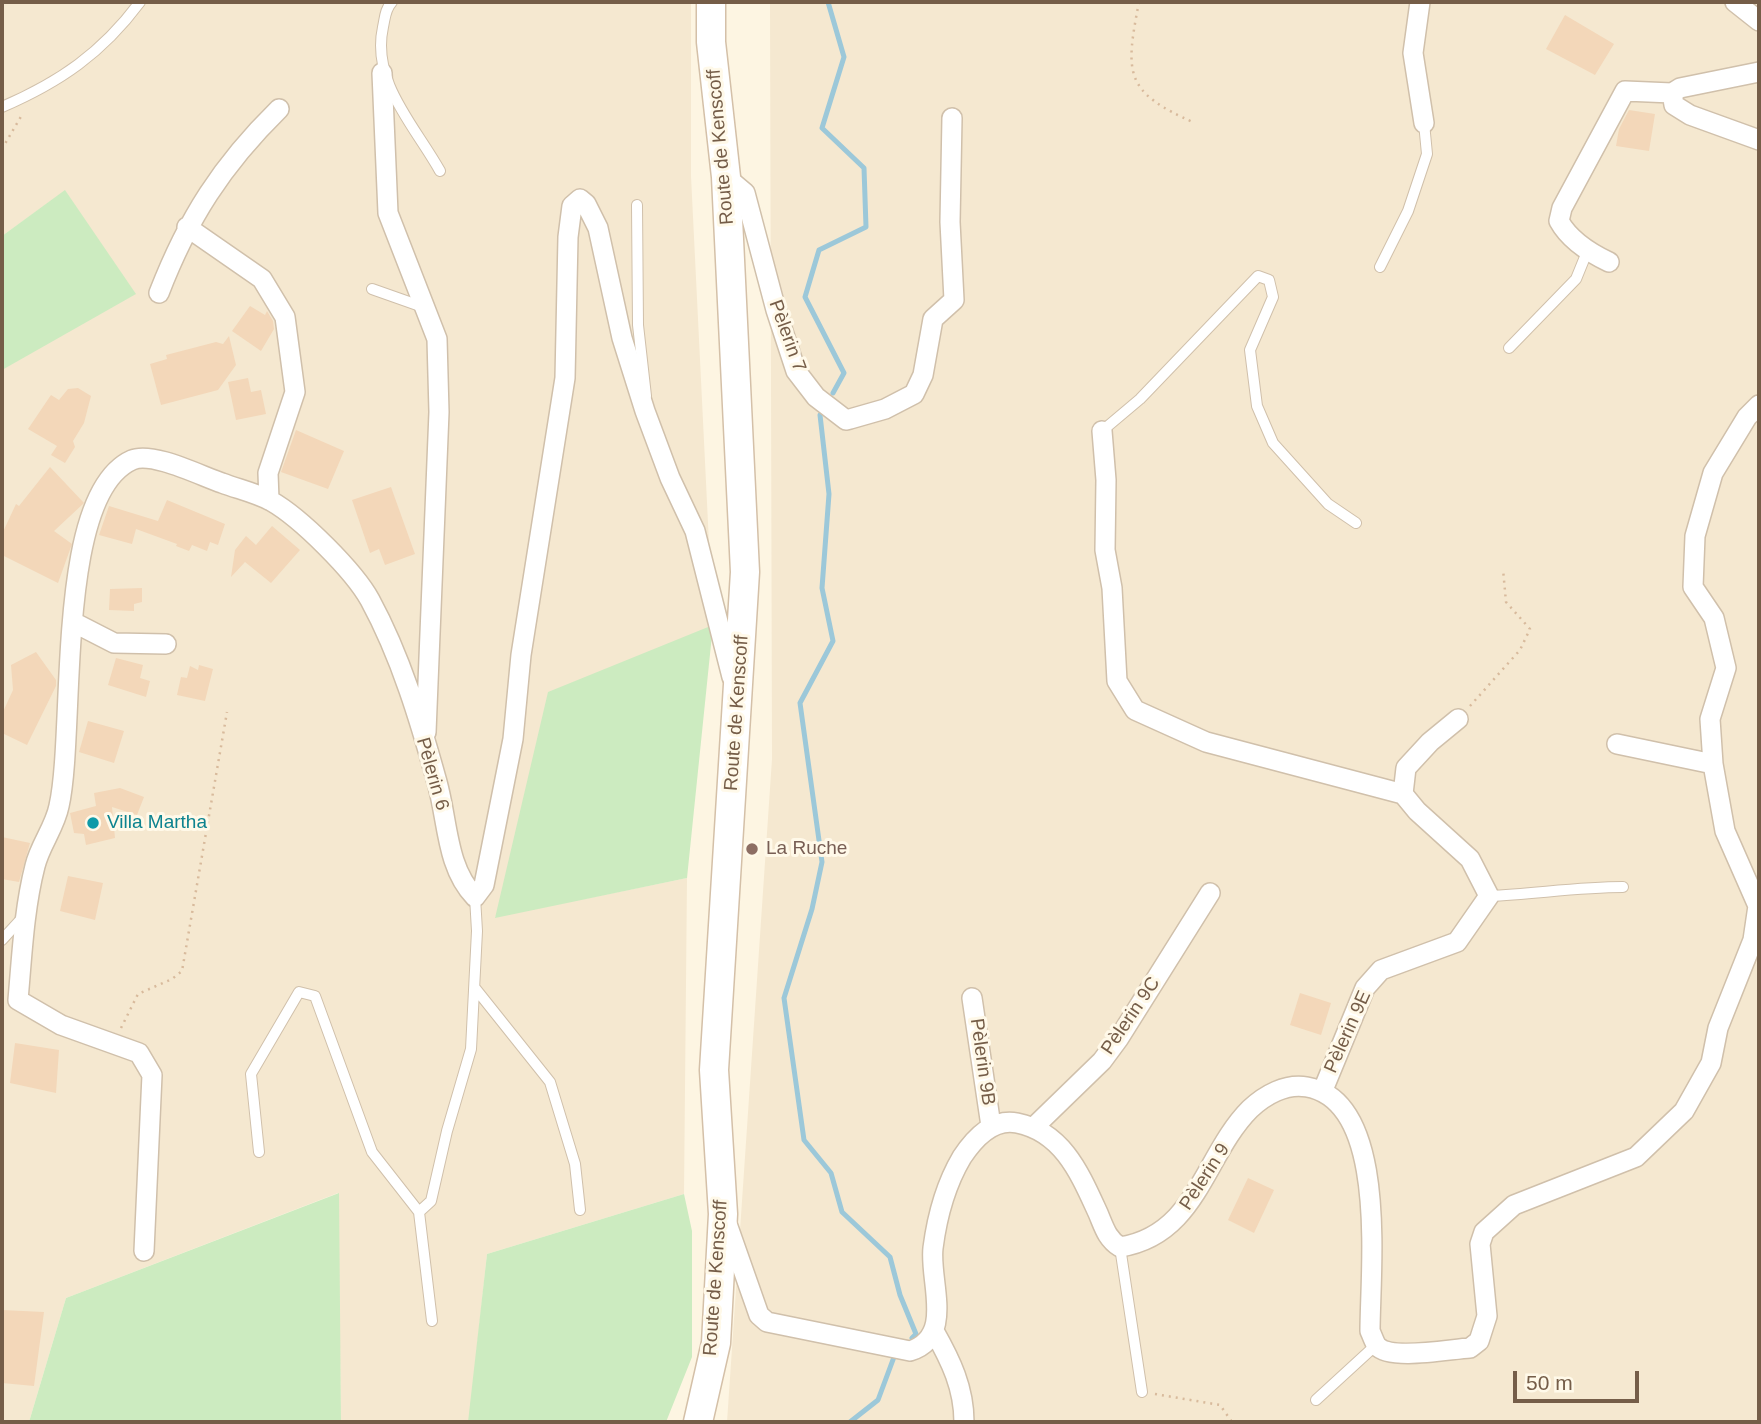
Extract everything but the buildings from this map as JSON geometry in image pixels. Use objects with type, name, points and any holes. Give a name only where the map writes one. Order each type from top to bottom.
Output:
[{"type":"main road","name":"Route de Kenscoff","points":[[698,1422],[716,1343],[723,1214],[714,1070],[745,572],[726,177],[711,42],[711,2]]},
{"type":"street","points":[[1420,2],[1413,53],[1424,123]]},
{"type":"street","points":[[1735,2],[1759,21]]},
{"type":"street","points":[[1609,262],[1587,252],[1559,221],[1562,208],[1625,91],[1672,93],[1679,88],[1759,72]]},
{"type":"street","points":[[382,73],[388,213],[437,339],[439,412],[426,747]]},
{"type":"street","points":[[1672,93],[1674,105],[1690,115],[1759,140]]},
{"type":"street","points":[[159,293],[187,227],[240,149],[279,109]]},
{"type":"street","name":"Pèlerin 7","points":[[726,177],[745,193],[776,310],[796,371],[816,397],[846,420],[850,419],[885,409],[914,394],[923,376],[933,319],[954,300],[950,222],[953,118]]},
{"type":"street","points":[[475,898],[484,885],[513,738],[521,655],[565,378],[569,227],[572,206],[580,199],[586,204],[597,228],[622,338],[645,411],[670,478],[695,531],[737,699]]},
{"type":"street","points":[[187,227],[261,279],[285,317],[295,392],[268,473],[269,500]]},
{"type":"street","points":[[1323,1090],[1342,1107],[1360,1143],[1368,1174],[1370,1331],[1376,1345],[1385,1351],[1398,1353],[1470,1348],[1479,1341],[1487,1316],[1480,1244],[1484,1232],[1514,1205],[1636,1157],[1684,1111],[1711,1063],[1718,1028],[1753,940],[1758,906],[1725,831],[1713,764],[1710,719],[1726,668],[1714,618],[1693,587],[1695,536],[1713,473],[1747,418],[1759,405]]},
{"type":"street","points":[[1102,431],[1106,480],[1105,550],[1112,588],[1117,681],[1135,710],[1206,742],[1403,794],[1417,811],[1470,859],[1489,896]]},
{"type":"street","name":"Pèlerin 6","points":[[144,1251],[152,1075],[139,1053],[61,1025],[18,1000],[26,914],[35,864],[59,808],[73,622],[82,544],[95,503],[117,471],[134,459],[154,458],[269,500],[290,514],[323,544],[369,597],[397,656],[426,747],[460,881],[475,898]]},
{"type":"street","points":[[73,622],[114,643],[166,644]]},
{"type":"street","points":[[1403,794],[1406,768],[1430,741],[1458,719]]},
{"type":"street","points":[[1617,744],[1713,764]]},
{"type":"street","name":"Pèlerin 9C","points":[[1035,1126],[1108,1053],[1210,893]]},
{"type":"street","name":"Pèlerin 9E","points":[[1323,1090],[1365,988],[1381,970],[1457,942],[1489,896]]},
{"type":"street","name":"Pèlerin 9B","points":[[972,998],[991,1126]]},
{"type":"street","name":"Pèlerin 9","points":[[1120,1247],[1137,1245],[1182,1214],[1249,1110],[1270,1093],[1297,1085],[1323,1090]]},
{"type":"street","points":[[723,1214],[759,1315],[768,1322],[910,1352],[922,1348],[934,1331],[937,1317],[932,1250],[943,1199],[961,1158],[991,1126],[1011,1122],[1035,1126],[1059,1144],[1081,1175],[1109,1240],[1120,1247]]},
{"type":"street","points":[[934,1331],[952,1363],[964,1398],[964,1422]]},
{"type":"lane","points":[[2,107],[36,92],[83,62],[116,35],[140,2]]},
{"type":"lane","points":[[392,2],[387,8],[380,37],[382,73],[440,171]]},
{"type":"lane","points":[[1380,267],[1408,211],[1427,154],[1424,123]]},
{"type":"lane","points":[[637,205],[638,325],[647,387],[645,411]]},
{"type":"lane","points":[[1509,348],[1576,279],[1587,252]]},
{"type":"lane","points":[[1102,431],[1140,399],[1258,276],[1269,280],[1273,297],[1250,350],[1257,406],[1272,443],[1328,503],[1356,523]]},
{"type":"lane","points":[[372,289],[427,308]]},
{"type":"lane","points":[[1489,896],[1544,893],[1573,887],[1623,887]]},
{"type":"lane","points":[[419,1212],[431,1201],[447,1131],[471,1049],[477,931],[475,898]]},
{"type":"lane","points":[[2,940],[26,914]]},
{"type":"lane","points":[[475,988],[550,1083],[575,1164],[580,1210]]},
{"type":"lane","points":[[259,1152],[251,1074],[299,992],[315,996],[372,1152],[419,1212],[432,1321]]},
{"type":"lane","points":[[1120,1247],[1142,1392]]},
{"type":"lane","points":[[1316,1400],[1376,1345]]},
{"type":"path","points":[[1139,2],[1130,68],[1142,93],[1171,113],[1195,123]]},
{"type":"path","points":[[2,149],[36,92]]},
{"type":"path","points":[[1458,719],[1520,650],[1530,629],[1506,602],[1503,569]]},
{"type":"path","points":[[110,1042],[124,1025],[138,994],[173,979],[183,971],[227,712]]},
{"type":"path","points":[[1142,1392],[1220,1405],[1232,1422]]},
{"type":"shaded area","points":[[2,2],[691,2],[691,176],[713,625],[495,917],[687,878],[684,1194],[487,1254],[469,1422],[341,1422],[338,1193],[66,1298],[29,1422],[2,1422],[2,367],[135,294],[65,191],[2,236]]},
{"type":"shaded area","points":[[770,2],[1759,2],[1759,1422],[727,1422],[772,759]]},
{"type":"green space","points":[[65,190],[136,294],[2,370],[2,236]]},
{"type":"green space","points":[[713,625],[687,878],[495,918],[548,692]]},
{"type":"green space","points":[[339,1193],[341,1422],[29,1422],[66,1298]]},
{"type":"green space","points":[[684,1194],[692,1231],[692,1357],[666,1422],[468,1422],[487,1254]]},
{"type":"waterway","points":[[828,2],[844,57],[822,128],[864,168],[866,227],[819,250],[805,297],[844,373],[833,393]]},
{"type":"waterway","points":[[820,415],[829,494],[822,588],[833,641],[800,703],[822,862],[812,909],[784,998],[804,1140],[831,1173],[842,1212],[890,1257],[900,1295],[916,1334],[912,1338]]},
{"type":"waterway","points":[[850,1422],[878,1400],[894,1357]]},
{"type":"place","name":"Villa Martha","points":[[93,823]]},
{"type":"place","name":"La Ruche","points":[[752,849]]}]
